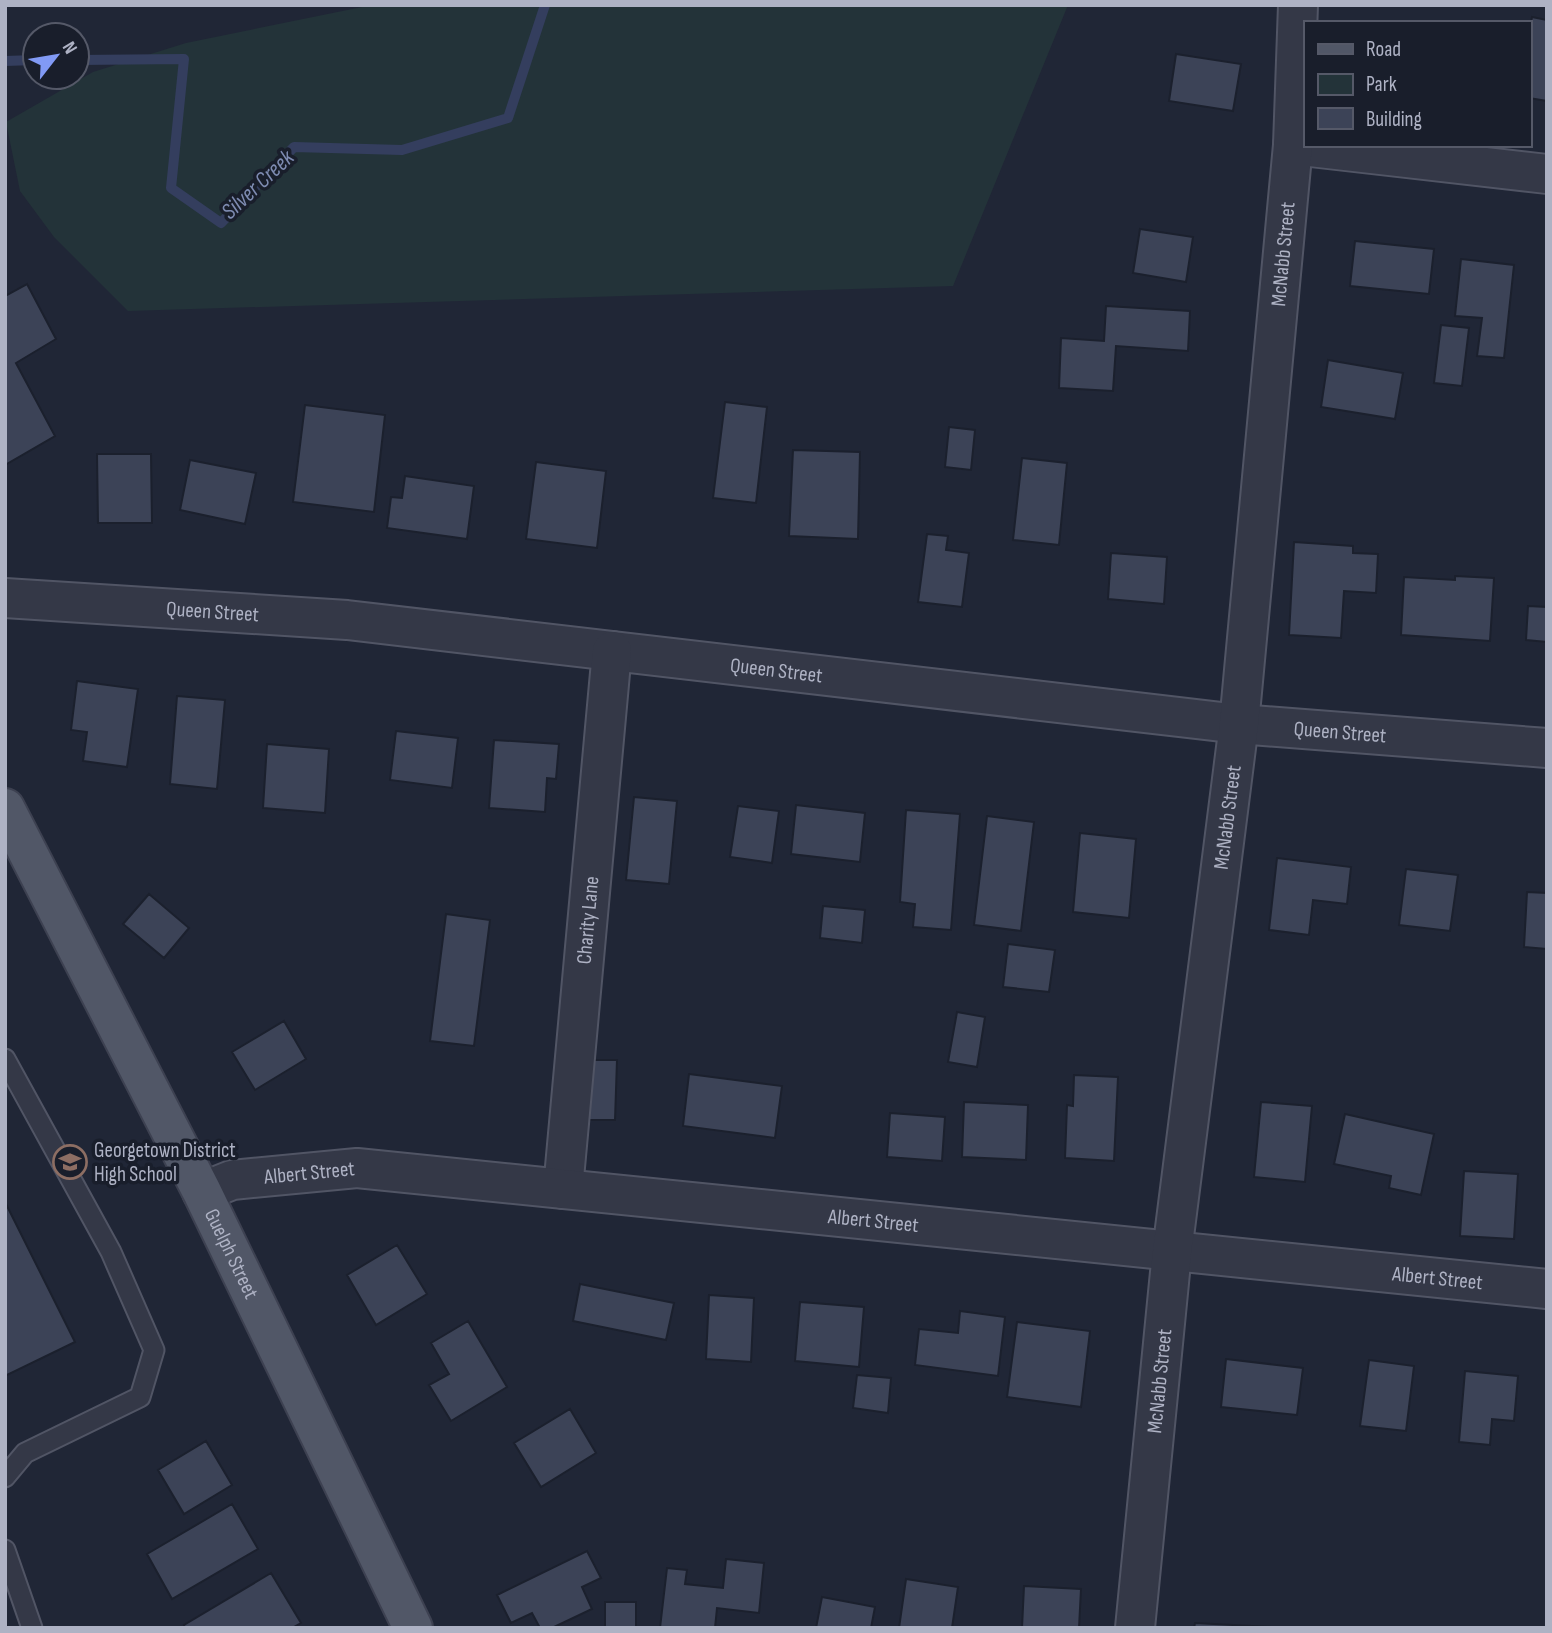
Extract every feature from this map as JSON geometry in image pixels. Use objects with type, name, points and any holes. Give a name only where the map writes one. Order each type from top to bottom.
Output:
[{"type":"main road","name":"Guelph Street","points":[[5,808],[202,1192],[413,1628]]},
{"type":"street","name":"McNabb Street","points":[[1135,1628],[1172,1252],[1239,724],[1293,145],[1298,5]]},
{"type":"street","points":[[1293,145],[1304,146]]},
{"type":"street","points":[[1311,147],[1547,174]]},
{"type":"street","name":"Queen Street","points":[[5,598],[347,620],[1239,724],[1547,748]]},
{"type":"street","name":"Charity Lane","points":[[563,1189],[612,651]]},
{"type":"street","name":"Albert Street","points":[[202,1192],[232,1180],[357,1168],[1547,1289]]},
{"type":"lane","points":[[5,1059],[111,1252],[154,1350],[140,1396],[25,1453],[5,1477]]},
{"type":"lane","points":[[5,1550],[32,1628]]},
{"type":"green space","points":[[372,5],[1068,5],[953,286],[128,311],[54,237],[20,191],[6,122],[60,91],[91,91],[93,72],[186,43]]},
{"type":"building","points":[[1532,17],[1547,20],[1547,101],[1531,98]]},
{"type":"building","points":[[1176,54],[1241,64],[1233,111],[1169,101]]},
{"type":"building","points":[[1140,229],[1193,237],[1186,282],[1133,273]]},
{"type":"building","points":[[1355,241],[1434,249],[1429,294],[1350,286]]},
{"type":"building","points":[[1461,259],[1514,265],[1504,358],[1477,356],[1482,318],[1455,316]]},
{"type":"building","points":[[27,284],[56,339],[16,363],[55,436],[5,465],[5,296]]},
{"type":"building","points":[[1106,306],[1190,311],[1188,351],[1116,346],[1113,391],[1059,388],[1061,338],[1104,341]]},
{"type":"building","points":[[1441,325],[1469,328],[1462,386],[1434,383]]},
{"type":"building","points":[[1328,360],[1403,373],[1395,419],[1321,407]]},
{"type":"building","points":[[725,402],[767,407],[756,503],[713,498]]},
{"type":"building","points":[[305,405],[385,415],[374,512],[293,502]]},
{"type":"building","points":[[949,427],[975,430],[971,470],[945,467]]},
{"type":"building","points":[[793,450],[860,452],[858,539],[789,536]]},
{"type":"building","points":[[97,454],[151,454],[152,523],[98,523]]},
{"type":"building","points":[[1022,458],[1067,463],[1059,545],[1013,540]]},
{"type":"building","points":[[190,460],[256,473],[245,524],[180,510]]},
{"type":"building","points":[[536,462],[606,471],[597,548],[526,539]]},
{"type":"building","points":[[405,476],[474,486],[467,539],[387,528],[391,497],[402,498]]},
{"type":"building","points":[[927,534],[948,536],[946,550],[969,553],[962,607],[918,602]]},
{"type":"building","points":[[1294,542],[1353,546],[1353,553],[1378,554],[1376,593],[1344,591],[1341,638],[1289,635]]},
{"type":"building","points":[[1111,553],[1167,557],[1164,604],[1108,599]]},
{"type":"building","points":[[1455,576],[1494,578],[1490,641],[1401,635],[1404,577],[1455,580]]},
{"type":"building","points":[[1528,606],[1547,607],[1547,642],[1526,640]]},
{"type":"building","points":[[77,681],[138,689],[127,767],[83,761],[87,732],[71,730]]},
{"type":"building","points":[[177,696],[225,700],[217,789],[170,784]]},
{"type":"building","points":[[396,731],[458,738],[452,788],[390,780]]},
{"type":"building","points":[[494,740],[559,744],[556,779],[547,778],[545,812],[489,808]]},
{"type":"building","points":[[267,744],[329,749],[325,813],[263,808]]},
{"type":"building","points":[[634,797],[677,801],[669,884],[626,880]]},
{"type":"building","points":[[796,805],[865,813],[860,862],[791,854]]},
{"type":"building","points":[[738,806],[779,811],[772,863],[730,857]]},
{"type":"building","points":[[906,810],[960,814],[951,930],[913,927],[915,904],[900,902]]},
{"type":"building","points":[[987,816],[1034,822],[1021,931],[974,925]]},
{"type":"building","points":[[1080,833],[1136,839],[1129,918],[1073,912]]},
{"type":"building","points":[[1277,858],[1351,867],[1347,904],[1313,900],[1309,935],[1269,930]]},
{"type":"building","points":[[1406,869],[1458,875],[1450,931],[1399,925]]},
{"type":"building","points":[[1527,892],[1547,893],[1547,949],[1524,947]]},
{"type":"building","points":[[149,894],[189,928],[164,958],[123,924]]},
{"type":"building","points":[[823,906],[865,910],[862,943],[820,938]]},
{"type":"building","points":[[446,914],[490,920],[474,1046],[430,1041]]},
{"type":"building","points":[[1008,944],[1055,950],[1049,992],[1003,987]]},
{"type":"building","points":[[957,1012],[985,1017],[977,1067],[948,1062]]},
{"type":"building","points":[[284,1021],[306,1059],[255,1090],[232,1052]]},
{"type":"building","points":[[587,1060],[617,1060],[615,1120],[586,1120]]},
{"type":"building","points":[[689,1074],[782,1086],[775,1138],[683,1126]]},
{"type":"building","points":[[1074,1075],[1118,1077],[1114,1161],[1065,1158],[1067,1105],[1073,1106]]},
{"type":"building","points":[[964,1102],[1028,1105],[1026,1160],[962,1157]]},
{"type":"building","points":[[1261,1102],[1312,1106],[1305,1182],[1254,1177]]},
{"type":"building","points":[[890,1113],[945,1117],[942,1161],[887,1157]]},
{"type":"building","points":[[1345,1114],[1434,1134],[1421,1195],[1389,1188],[1391,1176],[1334,1164]]},
{"type":"building","points":[[1464,1171],[1518,1174],[1514,1239],[1460,1236]]},
{"type":"building","points":[[5,1202],[75,1342],[5,1376]]},
{"type":"building","points":[[397,1245],[427,1294],[376,1325],[347,1275]]},
{"type":"building","points":[[580,1284],[674,1303],[666,1340],[573,1321]]},
{"type":"building","points":[[709,1295],[754,1298],[751,1362],[706,1359]]},
{"type":"building","points":[[800,1302],[864,1307],[859,1367],[795,1361]]},
{"type":"building","points":[[960,1311],[1005,1317],[998,1376],[915,1365],[919,1329],[958,1333]]},
{"type":"building","points":[[468,1321],[507,1387],[451,1421],[429,1385],[449,1374],[431,1343]]},
{"type":"building","points":[[1017,1322],[1090,1331],[1081,1407],[1007,1397]]},
{"type":"building","points":[[1226,1359],[1303,1368],[1297,1415],[1221,1407]]},
{"type":"building","points":[[1369,1360],[1414,1366],[1406,1431],[1360,1426]]},
{"type":"building","points":[[1465,1371],[1518,1376],[1514,1421],[1492,1419],[1490,1445],[1459,1442]]},
{"type":"building","points":[[857,1375],[891,1378],[888,1413],[853,1408]]},
{"type":"building","points":[[570,1409],[596,1453],[541,1487],[514,1443]]},
{"type":"building","points":[[206,1441],[232,1485],[184,1514],[158,1470]]},
{"type":"building","points":[[232,1504],[258,1549],[172,1599],[147,1554]]},
{"type":"building","points":[[587,1551],[601,1578],[582,1587],[592,1609],[552,1628],[540,1628],[532,1613],[511,1623],[497,1595]]},
{"type":"building","points":[[726,1559],[764,1563],[759,1613],[717,1608],[715,1628],[660,1628],[667,1568],[687,1570],[685,1584],[723,1588]]},
{"type":"building","points":[[271,1573],[301,1623],[292,1628],[185,1628],[184,1625]]},
{"type":"building","points":[[906,1579],[958,1587],[952,1628],[899,1628]]},
{"type":"building","points":[[1024,1586],[1081,1589],[1079,1628],[1022,1628]]},
{"type":"building","points":[[822,1597],[875,1607],[871,1628],[816,1628]]},
{"type":"building","points":[[605,1602],[636,1602],[636,1628],[605,1628]]},
{"type":"building","points":[[1195,1623],[1270,1627],[1270,1628],[1194,1628]]},
{"type":"waterway","name":"Silver Creek","points":[[91,60],[184,59],[171,188],[221,223],[294,147],[402,150],[508,118],[545,5]]},
{"type":"waterway","name":"Silver Creek","points":[[5,61],[21,60]]},
{"type":"place","name":"Georgetown District High School","points":[[70,1162]]}]
